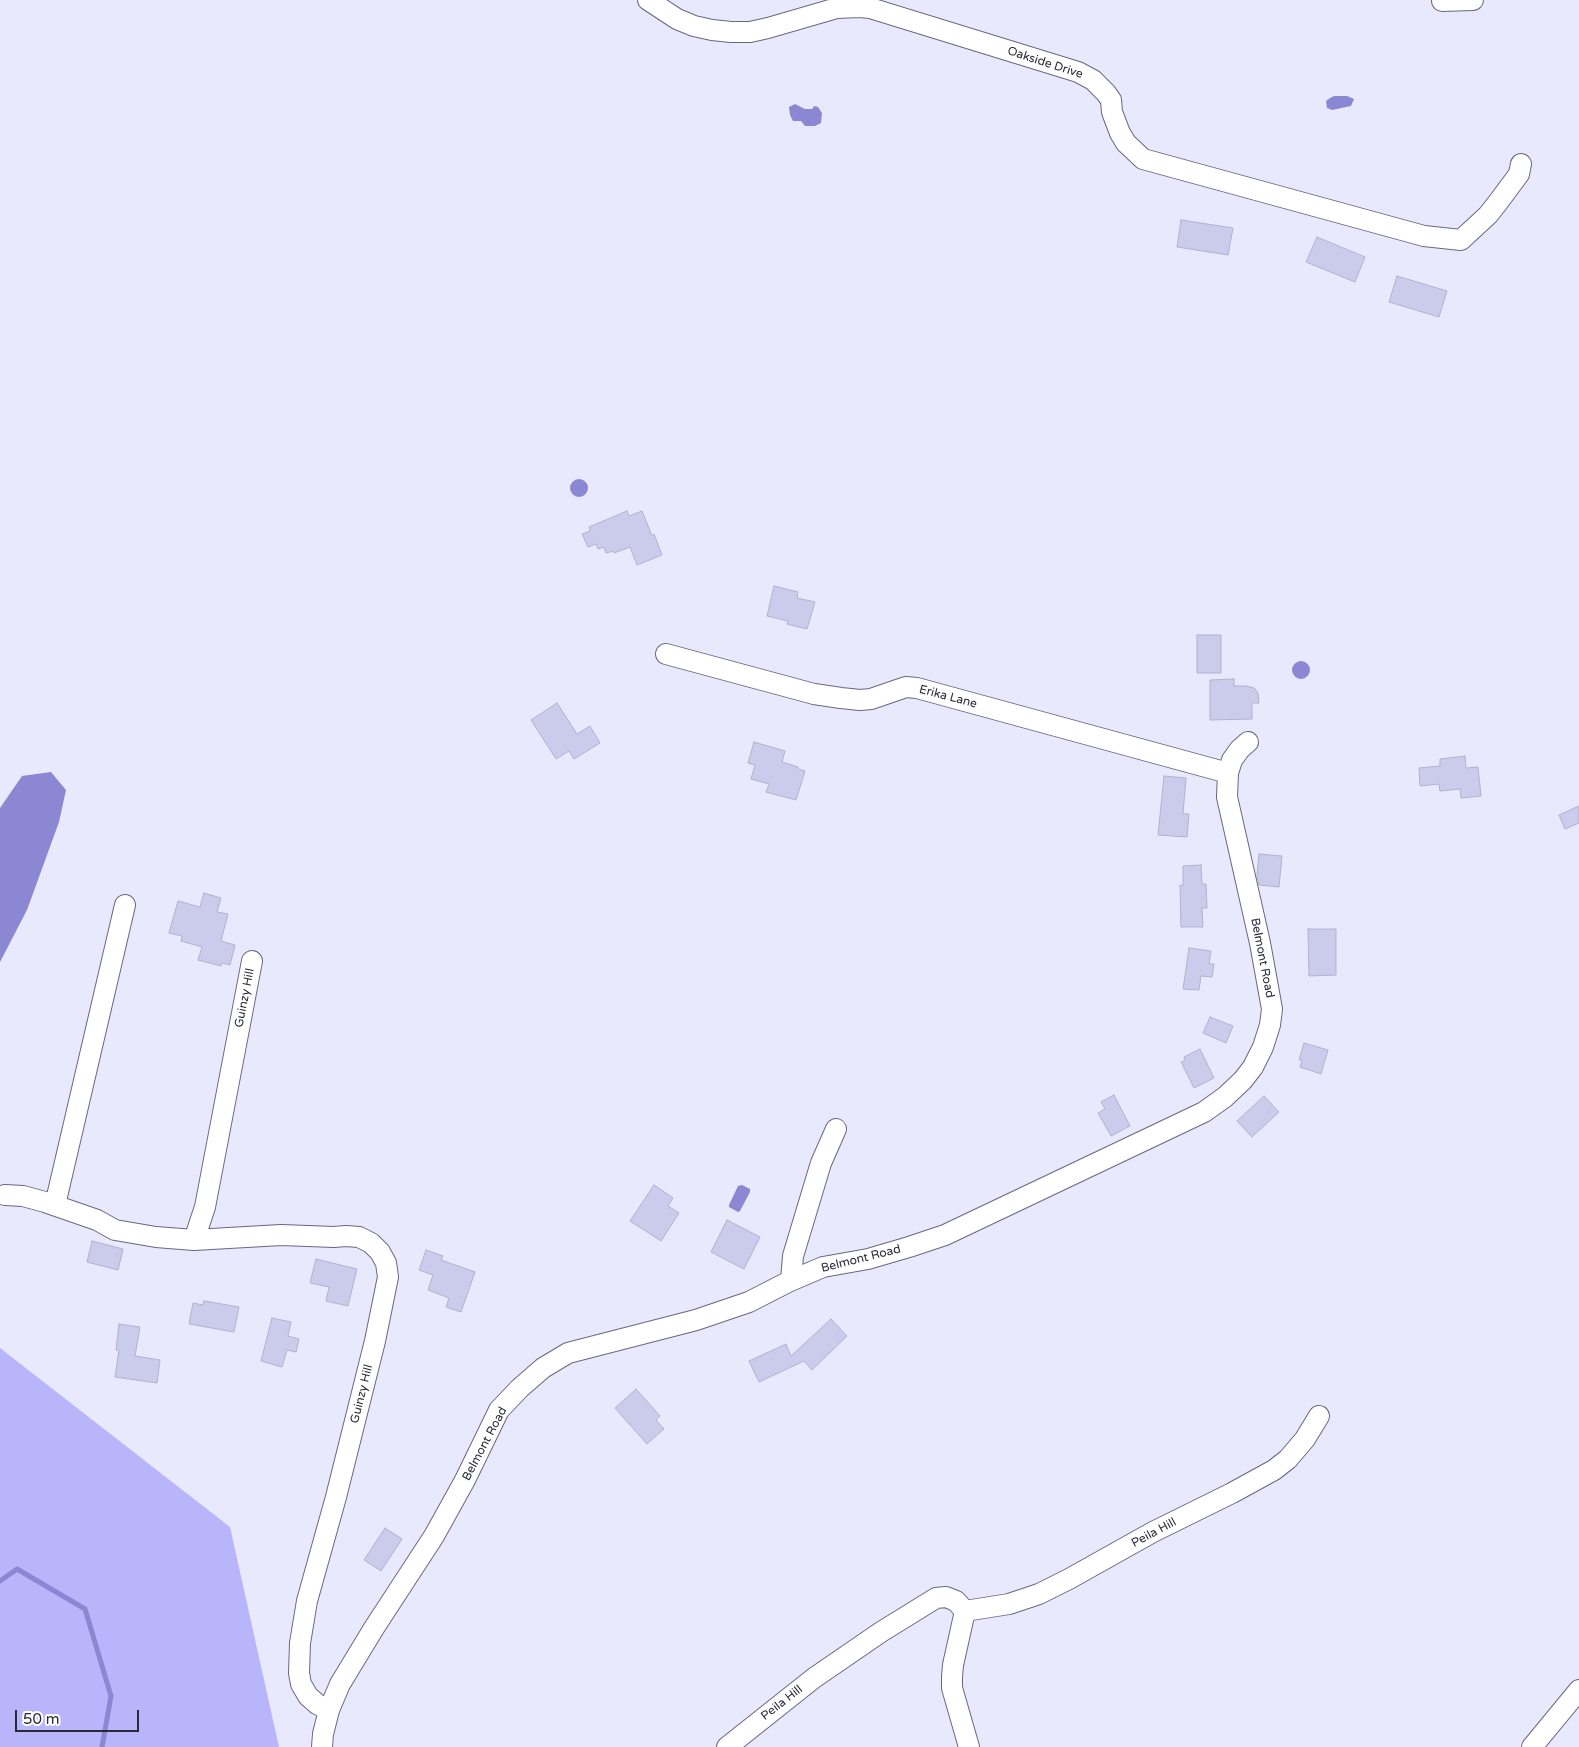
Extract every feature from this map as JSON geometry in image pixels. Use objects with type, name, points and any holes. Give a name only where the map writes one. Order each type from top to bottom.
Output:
[{"type":"street","name":"Oakside Drive","points":[[648,0],[694,26],[731,32],[750,32],[768,28],[837,8],[859,6],[870,8],[1078,72],[1093,80],[1111,100],[1112,112],[1120,133],[1142,159],[1424,236],[1461,240],[1499,202],[1519,174],[1520,164]]},
{"type":"street","points":[[1442,1],[1473,0]]},
{"type":"street","name":"Erika Lane","points":[[666,654],[814,694],[841,698],[871,699],[906,687],[917,688],[1228,772]]},
{"type":"street","name":"Belmont Road","points":[[322,1747],[329,1710],[340,1684],[434,1536],[500,1410],[520,1388],[543,1368],[568,1352],[696,1320],[749,1302],[791,1280],[823,1267],[868,1259],[910,1248],[946,1235],[1204,1112],[1225,1097],[1243,1080],[1253,1067],[1263,1046],[1270,1025],[1272,1009],[1260,943],[1227,797],[1228,772],[1232,760],[1248,742]]},
{"type":"street","points":[[55,1205],[125,905]]},
{"type":"street","name":"Guinzy Hill","points":[[194,1240],[205,1207],[252,961]]},
{"type":"street","points":[[791,1280],[793,1256],[821,1164],[836,1128]]},
{"type":"street","name":"Guinzy Hill","points":[[5,1195],[22,1196],[55,1205],[97,1220],[114,1230],[156,1237],[194,1240],[281,1235],[346,1236],[359,1238],[370,1243],[380,1252],[386,1263],[388,1277],[375,1340],[336,1497],[307,1601],[300,1643],[298,1672],[301,1684],[308,1696],[317,1704],[329,1710]]},
{"type":"street","name":"Peila Hill","points":[[727,1747],[814,1678],[881,1632],[936,1598],[946,1597],[956,1601],[965,1611],[1008,1604],[1039,1594],[1153,1532],[1241,1489],[1274,1470],[1288,1459],[1305,1439],[1319,1416]]},
{"type":"street","points":[[965,1611],[953,1665],[952,1688],[969,1747]]},
{"type":"street","points":[[1532,1747],[1579,1690]]},
{"type":"shaded area","points":[[1334,96],[1347,96],[1354,99],[1351,106],[1332,110],[1327,108],[1326,101]]},
{"type":"shaded area","points":[[795,104],[805,109],[812,109],[814,106],[818,107],[822,113],[821,123],[815,126],[805,126],[801,121],[793,121],[789,107]]},
{"type":"shaded area","points":[[575,479],[583,479],[588,484],[586,495],[575,497],[570,492],[570,484]]},
{"type":"shaded area","points":[[1297,661],[1305,661],[1310,666],[1308,677],[1297,679],[1292,674],[1292,666]]},
{"type":"shaded area","points":[[51,772],[66,790],[59,822],[27,910],[0,962],[0,808],[22,776]]},
{"type":"shaded area","points":[[742,1185],[750,1189],[750,1192],[738,1212],[729,1207],[729,1205],[738,1186]]},
{"type":"shaded area","points":[[0,1348],[230,1527],[279,1747],[0,1747]]},
{"type":"building","points":[[1181,220],[1233,228],[1228,255],[1177,247]]},
{"type":"building","points":[[1317,237],[1365,257],[1355,282],[1306,262]]},
{"type":"building","points":[[1397,276],[1447,291],[1439,317],[1389,302]]},
{"type":"building","points":[[627,511],[629,516],[642,511],[662,555],[637,565],[630,547],[614,553],[613,551],[606,553],[604,547],[598,549],[596,544],[588,547],[582,534],[590,531],[589,527]]},
{"type":"building","points":[[774,586],[798,592],[797,598],[815,602],[807,629],[787,624],[788,621],[767,616]]},
{"type":"building","points":[[1197,635],[1221,635],[1221,673],[1197,673]]},
{"type":"building","points":[[1234,679],[1234,686],[1254,688],[1258,693],[1259,703],[1252,703],[1252,719],[1210,720],[1210,680]]},
{"type":"building","points":[[557,703],[577,734],[590,726],[600,743],[574,759],[569,751],[556,759],[531,720]]},
{"type":"building","points":[[754,742],[785,751],[782,762],[805,771],[796,800],[766,792],[769,784],[751,779],[755,765],[748,763]]},
{"type":"building","points":[[1465,756],[1466,768],[1478,767],[1481,796],[1461,798],[1460,789],[1440,791],[1439,784],[1420,786],[1419,768],[1440,766],[1440,759]]},
{"type":"building","points":[[1164,776],[1186,778],[1183,814],[1189,814],[1187,837],[1158,835]]},
{"type":"building","points":[[1579,806],[1579,823],[1565,829],[1559,815]]},
{"type":"building","points":[[1259,854],[1282,856],[1279,887],[1259,885],[1257,875]]},
{"type":"building","points":[[1201,865],[1202,884],[1206,884],[1207,908],[1202,908],[1203,927],[1181,927],[1180,885],[1183,886],[1183,866]]},
{"type":"building","points":[[204,893],[221,898],[217,912],[228,914],[221,941],[235,945],[230,965],[222,963],[221,966],[198,960],[202,947],[181,941],[182,936],[169,933],[178,901],[200,907]]},
{"type":"building","points":[[1308,929],[1336,929],[1336,975],[1309,976]]},
{"type":"building","points":[[1189,948],[1211,951],[1209,964],[1214,964],[1212,977],[1201,976],[1199,990],[1183,989]]},
{"type":"building","points":[[1210,1017],[1233,1026],[1226,1043],[1203,1033]]},
{"type":"building","points":[[1304,1043],[1328,1050],[1321,1074],[1300,1067],[1302,1060],[1299,1060]]},
{"type":"building","points":[[1200,1049],[1214,1078],[1194,1088],[1181,1062],[1185,1060],[1184,1057]]},
{"type":"building","points":[[1114,1095],[1130,1126],[1111,1136],[1098,1113],[1105,1109],[1101,1102]]},
{"type":"building","points":[[1264,1096],[1279,1112],[1252,1137],[1237,1121]]},
{"type":"building","points":[[654,1185],[673,1198],[668,1206],[679,1213],[661,1241],[630,1221]]},
{"type":"building","points":[[727,1220],[760,1237],[744,1269],[711,1252]]},
{"type":"building","points":[[92,1241],[123,1249],[118,1270],[87,1262]]},
{"type":"building","points":[[426,1250],[443,1256],[441,1260],[475,1272],[461,1312],[446,1307],[449,1298],[428,1290],[433,1275],[419,1270]]},
{"type":"building","points":[[316,1259],[357,1269],[348,1306],[326,1301],[329,1287],[310,1283]]},
{"type":"building","points":[[204,1301],[239,1307],[234,1332],[189,1324],[193,1303],[203,1305]]},
{"type":"building","points":[[272,1318],[291,1322],[288,1336],[299,1339],[296,1352],[287,1350],[282,1367],[261,1361]]},
{"type":"building","points":[[831,1319],[847,1336],[812,1370],[804,1361],[759,1382],[749,1361],[786,1344],[791,1356]]},
{"type":"building","points":[[119,1324],[140,1327],[135,1356],[160,1360],[157,1383],[115,1377],[119,1350],[116,1350]]},
{"type":"building","points":[[636,1389],[660,1416],[656,1420],[664,1429],[647,1444],[615,1408]]},
{"type":"building","points":[[385,1528],[402,1539],[381,1571],[364,1560]]},
{"type":"waterway","points":[[0,1581],[17,1569],[85,1609],[111,1696],[102,1747]]}]
